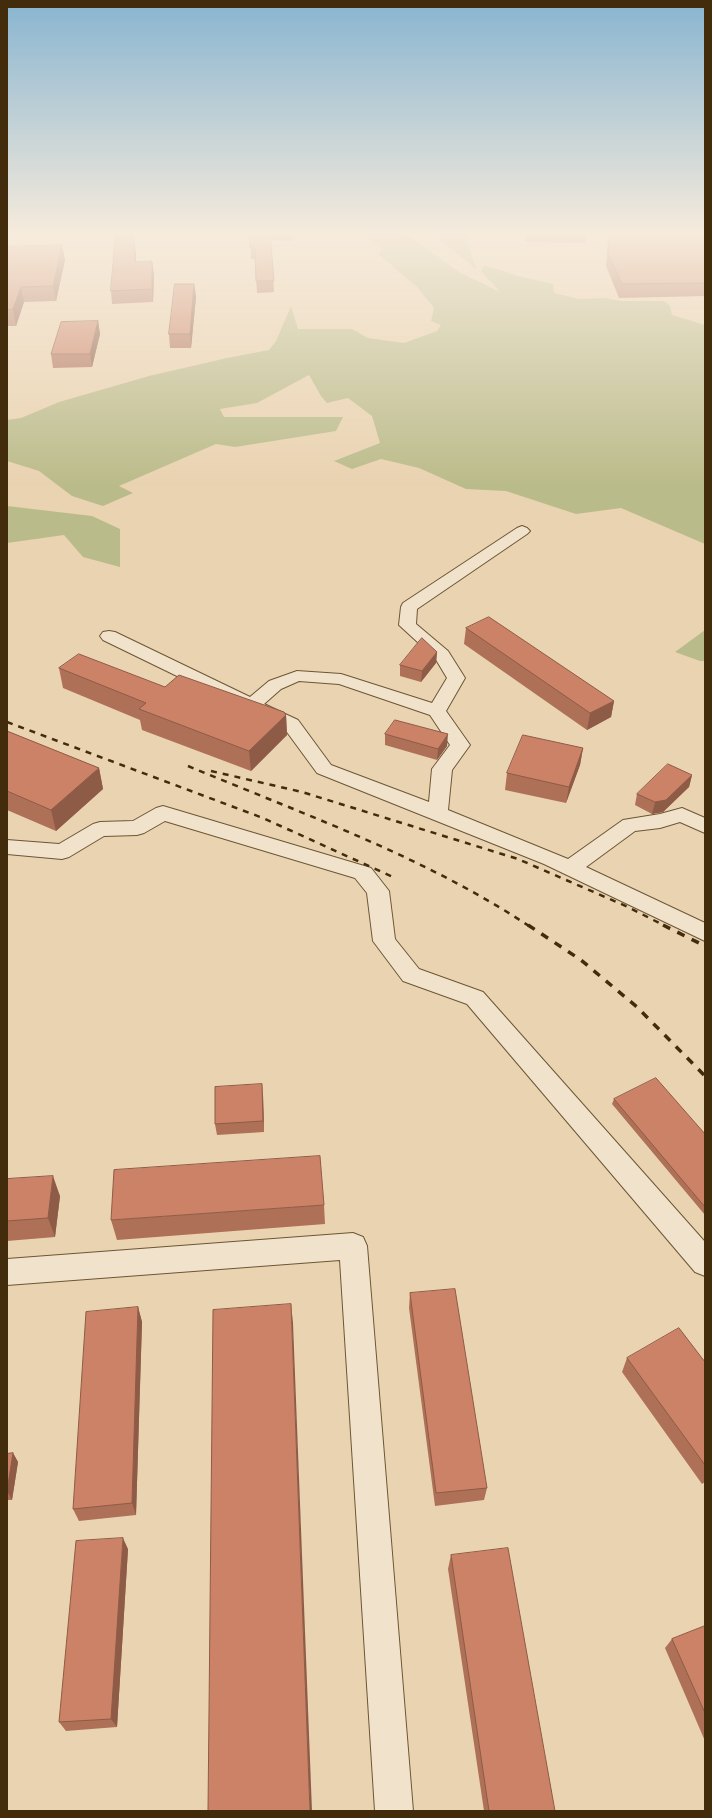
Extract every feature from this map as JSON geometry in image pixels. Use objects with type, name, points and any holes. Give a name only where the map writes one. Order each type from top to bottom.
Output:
[{"type":"lane","points":[[437,711],[456,678],[442,655],[407,625],[409,607],[522,531]]},
{"type":"lane","points":[[109,636],[291,724],[324,769],[438,813],[570,868],[705,933]]},
{"type":"lane","points":[[252,705],[275,685],[297,676],[341,679],[437,711],[460,745],[442,769],[438,813]]},
{"type":"lane","points":[[7,847],[62,852],[100,829],[137,828],[164,813],[363,873],[378,891],[384,941],[411,975],[475,998],[705,1263]]},
{"type":"lane","points":[[570,868],[630,825],[660,821],[682,814],[705,814]]},
{"type":"lane","points":[[682,814],[705,826]]},
{"type":"lane","points":[[7,1272],[352,1246],[394,1811]]},
{"type":"green space","points":[[286,318],[295,318],[298,329],[352,329],[368,338],[404,343],[437,331],[441,325],[431,321],[432,318],[681,318],[705,325],[705,544],[621,508],[576,514],[506,491],[466,489],[419,468],[381,459],[352,469],[334,461],[380,443],[372,416],[348,398],[327,403],[321,396],[309,375],[257,403],[220,409],[224,417],[343,417],[336,431],[235,447],[216,444],[119,486],[133,493],[103,506],[72,496],[39,471],[7,461],[7,420],[21,418],[59,402],[149,376],[269,350],[276,341]]},
{"type":"green space","points":[[7,506],[92,516],[120,529],[120,567],[83,557],[64,535],[7,543]]},
{"type":"green space","points":[[705,630],[705,661],[700,661],[675,652]]},
{"type":"building","points":[[171,318],[191,318],[190,334],[169,334]]},
{"type":"building","points":[[98,321],[90,354],[51,354],[61,322]]},
{"type":"building","points":[[489,617],[614,701],[590,713],[466,628]]},
{"type":"building","points":[[422,638],[437,652],[422,671],[400,665]]},
{"type":"building","points":[[79,654],[165,687],[179,675],[284,712],[286,715],[249,751],[139,709],[146,703],[59,668]]},
{"type":"building","points":[[395,720],[448,734],[438,749],[385,734]]},
{"type":"building","points":[[7,731],[99,768],[51,810],[7,791]]},
{"type":"building","points":[[523,735],[583,748],[569,787],[507,773]]},
{"type":"building","points":[[668,764],[692,775],[666,800],[655,802],[637,794]]},
{"type":"building","points":[[656,1078],[705,1134],[705,1207],[614,1099]]},
{"type":"building","points":[[262,1084],[263,1121],[215,1124],[215,1087]]},
{"type":"building","points":[[320,1156],[324,1205],[111,1220],[114,1170]]},
{"type":"building","points":[[53,1176],[48,1218],[7,1221],[7,1179]]},
{"type":"building","points":[[455,1289],[487,1488],[436,1493],[410,1293]]},
{"type":"building","points":[[291,1304],[310,1811],[208,1811],[213,1310]]},
{"type":"building","points":[[138,1307],[132,1503],[73,1509],[86,1312]]},
{"type":"building","points":[[679,1328],[705,1362],[705,1465],[627,1358]]},
{"type":"building","points":[[13,1453],[7,1491],[7,1454]]},
{"type":"building","points":[[123,1538],[111,1719],[59,1722],[76,1541]]},
{"type":"building","points":[[508,1548],[555,1811],[489,1811],[451,1555]]},
{"type":"building","points":[[705,1626],[705,1713],[672,1639]]},
{"type":"railway","points":[[7,722],[263,818],[393,877]]},
{"type":"railway","points":[[188,766],[363,838],[406,858],[489,901],[529,926]]},
{"type":"railway","points":[[211,771],[302,792],[518,859],[628,907],[665,926]]},
{"type":"railway","points":[[528,925],[581,960],[637,1007],[705,1076]]},
{"type":"railway","points":[[665,926],[705,946]]}]
